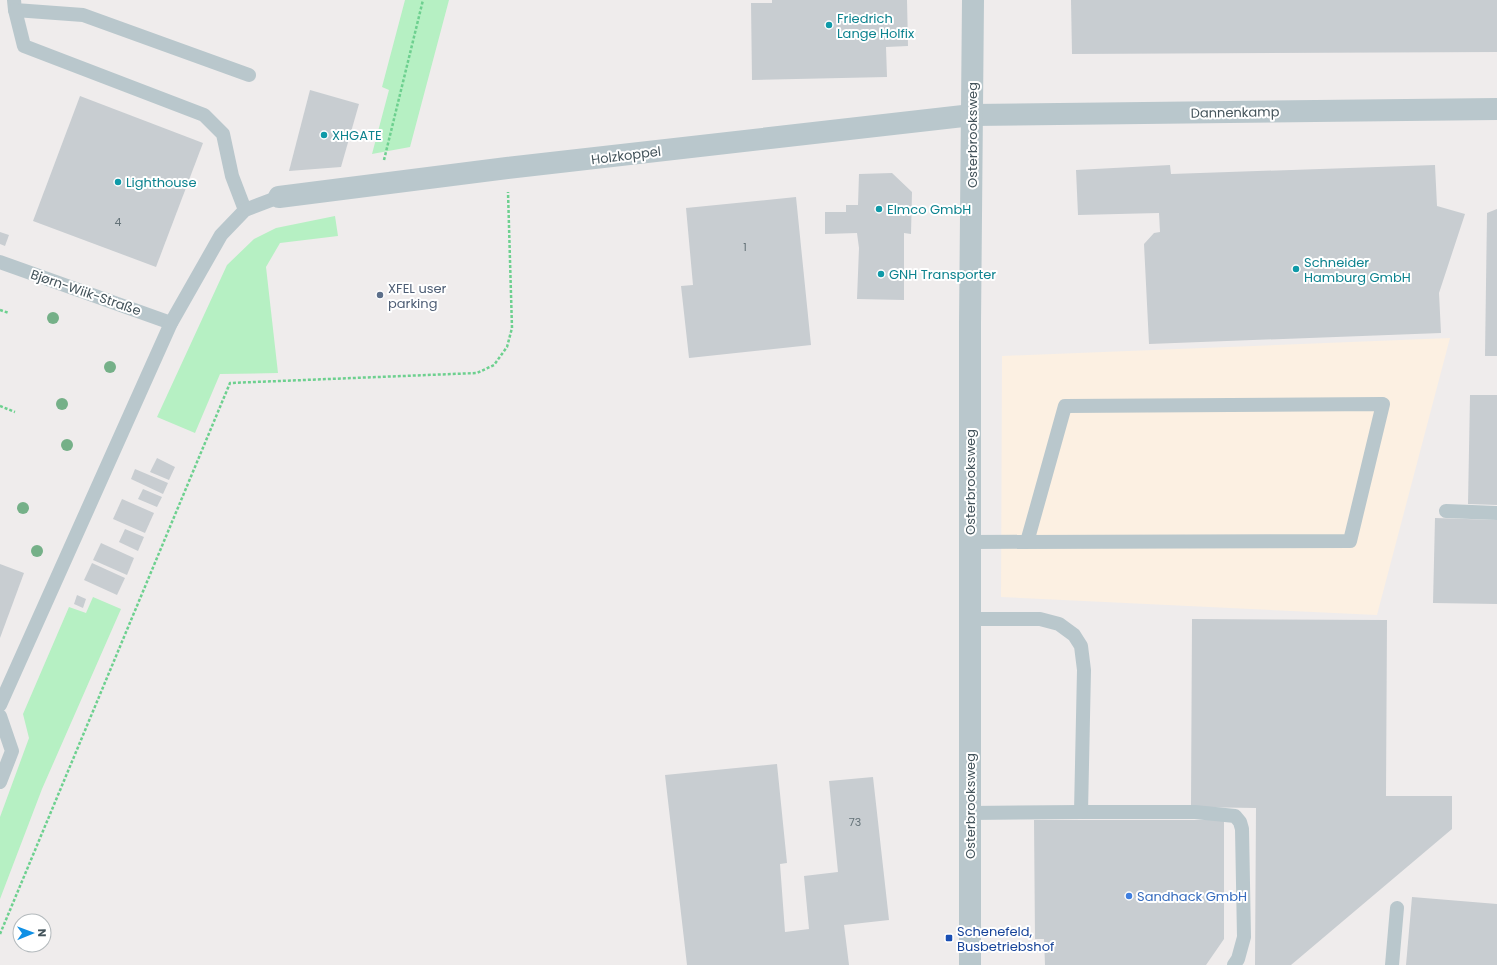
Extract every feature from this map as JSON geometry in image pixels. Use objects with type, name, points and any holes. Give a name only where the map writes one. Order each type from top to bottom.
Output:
[{"type":"street","name":"Osterbrooksweg","points":[[970,965],[970,338],[973,0]]},
{"type":"street","name":"Dannenkamp","points":[[972,115],[1497,110]]},
{"type":"street","name":"Holzkoppel","points":[[279,197],[386,182],[972,115]]},
{"type":"lane","points":[[245,210],[232,176],[223,134],[204,115],[24,46],[14,5],[83,15],[249,75]]},
{"type":"lane","points":[[0,704],[171,323],[220,235],[245,210],[279,197]]},
{"type":"lane","name":"Bjørn-Wiik-Straße","points":[[0,262],[171,323]]},
{"type":"lane","points":[[970,542],[1027,542],[1350,541],[1383,404],[1065,406],[1027,542]]},
{"type":"lane","points":[[1446,511],[1497,513]]},
{"type":"lane","points":[[970,619],[1040,620],[1059,624],[1074,635],[1081,646],[1084,670],[1082,812]]},
{"type":"lane","points":[[0,716],[12,751],[0,782]]},
{"type":"lane","points":[[970,813],[1195,812],[1235,816],[1240,822],[1242,829],[1244,937],[1238,959],[1234,965]]},
{"type":"lane","points":[[1392,965],[1397,908]]},
{"type":"path","points":[[386,182],[384,157],[423,0]]},
{"type":"path","points":[[0,934],[230,383],[477,372],[494,365],[507,347],[512,328],[507,168]]},
{"type":"path","points":[[0,310],[9,313]]},
{"type":"path","points":[[0,406],[15,412]]},
{"type":"shaded area","points":[[1450,338],[1377,615],[1001,597],[1002,356]]},
{"type":"green space","points":[[405,0],[449,0],[410,147],[372,154],[389,90],[382,87]]},
{"type":"green space","points":[[335,216],[338,236],[280,243],[266,267],[278,373],[220,374],[195,433],[157,417],[227,265],[254,239],[276,228]]},
{"type":"green space","points":[[93,597],[121,609],[42,789],[0,899],[0,817],[29,738],[23,714],[69,607],[86,613]]},
{"type":"building","name":"Friedrich Lange Holfix","points":[[772,0],[907,0],[908,46],[886,47],[887,77],[752,80],[751,3],[772,3]]},
{"type":"building","points":[[1071,0],[1497,0],[1497,52],[1072,54]]},
{"type":"building","name":"XHGATE","points":[[310,90],[359,104],[341,167],[289,171]]},
{"type":"building","name":"Lighthouse","points":[[80,96],[203,143],[156,267],[33,221]]},
{"type":"building","name":"Schneider Hamburg GmbH","points":[[1170,165],[1171,174],[1435,165],[1437,206],[1465,214],[1439,293],[1441,333],[1149,344],[1144,244],[1154,233],[1160,232],[1159,213],[1078,215],[1076,170]]},
{"type":"building","name":"Elmco GmbH","points":[[892,173],[912,192],[911,234],[904,233],[904,300],[857,299],[859,248],[857,233],[825,234],[825,212],[846,212],[846,205],[858,205],[859,174]]},
{"type":"building","points":[[796,197],[811,345],[689,358],[681,286],[693,285],[686,208]]},
{"type":"building","points":[[1497,209],[1497,356],[1485,356],[1487,213]]},
{"type":"building","points":[[0,232],[9,235],[5,246],[0,244]]},
{"type":"building","points":[[1470,395],[1497,395],[1497,505],[1468,504]]},
{"type":"building","points":[[157,458],[175,467],[169,480],[150,472]]},
{"type":"building","points":[[135,469],[168,483],[163,494],[131,479]]},
{"type":"building","points":[[143,489],[162,497],[157,507],[138,499]]},
{"type":"building","points":[[122,499],[154,513],[145,533],[113,519]]},
{"type":"building","points":[[1435,518],[1497,520],[1497,604],[1433,603]]},
{"type":"building","points":[[125,529],[144,537],[138,551],[119,542]]},
{"type":"building","points":[[101,543],[134,558],[127,575],[93,560]]},
{"type":"building","points":[[92,563],[125,578],[117,595],[84,580]]},
{"type":"building","points":[[0,564],[24,573],[0,638]]},
{"type":"building","points":[[77,595],[86,599],[83,608],[74,604]]},
{"type":"building","points":[[1192,619],[1387,620],[1386,796],[1452,796],[1452,829],[1291,965],[1255,965],[1256,808],[1191,807]]},
{"type":"building","points":[[777,764],[787,863],[780,864],[785,932],[809,929],[804,876],[838,872],[829,781],[873,777],[889,920],[844,925],[849,965],[687,965],[665,775]]},
{"type":"building","name":"Sandhack GmbH","points":[[1034,820],[1224,820],[1224,939],[1206,965],[1045,965],[1044,939],[1035,939]]},
{"type":"building","points":[[1412,897],[1497,904],[1497,965],[1406,965]]},
{"type":"place","name":"Friedrich Lange Holfix","points":[[829,25]]},
{"type":"place","name":"XHGATE","points":[[324,135]]},
{"type":"place","name":"Lighthouse","points":[[118,182]]},
{"type":"place","name":"Elmco GmbH","points":[[879,209]]},
{"type":"place","name":"Schneider Hamburg GmbH","points":[[1296,269]]},
{"type":"place","name":"GNH Transporter","points":[[881,274]]},
{"type":"place","name":"XFEL user parking","points":[[380,295]]},
{"type":"place","name":"Sandhack GmbH","points":[[1129,896]]},
{"type":"place","name":"Schenefeld, Busbetriebshof","points":[[949,938]]}]
